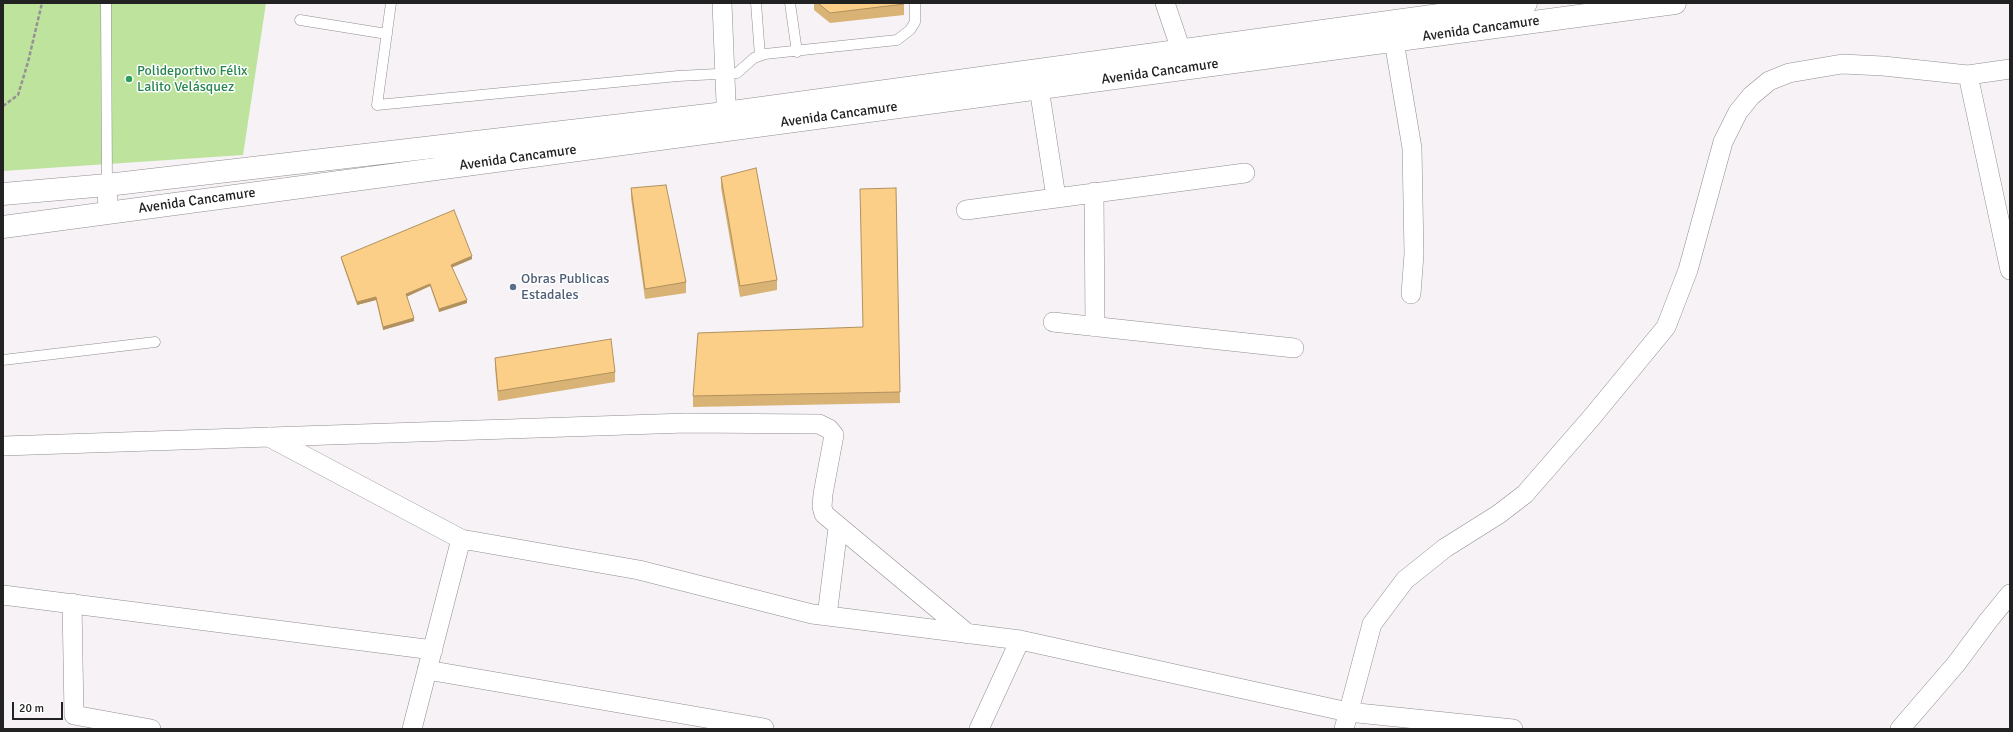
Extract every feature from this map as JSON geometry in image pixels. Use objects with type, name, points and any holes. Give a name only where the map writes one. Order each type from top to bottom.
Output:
[{"type":"main road","name":"Avenida Cancamure","points":[[3,227],[108,213],[726,121],[1181,50],[1526,3]]},
{"type":"main road","name":"Avenida Cancamure","points":[[3,194],[107,185],[1039,88],[1675,3]]},
{"type":"street","points":[[722,3],[726,121]]},
{"type":"street","points":[[1165,3],[1181,50]]},
{"type":"street","points":[[1394,41],[1412,148],[1414,254],[1411,294]]},
{"type":"street","points":[[1346,721],[1372,624],[1405,580],[1445,548],[1499,514],[1525,494],[1592,417],[1666,327],[1688,270],[1722,142],[1738,112],[1751,96],[1769,81],[1789,73],[1842,64],[1883,66],[1968,75],[2010,69]]},
{"type":"street","points":[[1968,75],[2010,270]]},
{"type":"street","points":[[1039,88],[1056,197]]},
{"type":"street","points":[[966,210],[1245,173]]},
{"type":"street","points":[[107,185],[108,213]]},
{"type":"street","points":[[1094,192],[1095,327]]},
{"type":"street","points":[[1053,322],[1294,348]]},
{"type":"street","points":[[3,446],[686,423],[819,424],[829,429],[834,435],[822,507],[824,514],[838,528],[968,634]]},
{"type":"street","points":[[269,437],[461,538],[639,570],[812,614],[1020,640],[1346,721],[1513,729]]},
{"type":"street","points":[[827,616],[838,528]]},
{"type":"street","points":[[412,729],[461,538]]},
{"type":"street","points":[[1900,729],[1956,664],[2010,594]]},
{"type":"street","points":[[3,595],[433,650]]},
{"type":"street","points":[[72,603],[74,715],[151,729]]},
{"type":"street","points":[[979,729],[1020,640]]},
{"type":"street","points":[[427,670],[764,728]]},
{"type":"lane","points":[[106,3],[107,185]]},
{"type":"lane","points":[[391,3],[377,105],[737,73],[754,58],[760,56],[898,40],[910,30],[915,22],[915,3]]},
{"type":"lane","points":[[756,3],[760,56]]},
{"type":"lane","points":[[790,3],[797,52]]},
{"type":"lane","points":[[300,20],[387,34]]},
{"type":"lane","points":[[3,360],[155,342]]},
{"type":"path","points":[[3,106],[18,95],[28,62],[42,3]]},
{"type":"green space","name":"Polideportivo Félix Lalito Velásquez","points":[[3,3],[266,3],[243,155],[3,171]]},
{"type":"building","points":[[818,3],[904,3],[904,4],[830,13]]},
{"type":"building","points":[[756,168],[777,280],[740,286],[721,177]]},
{"type":"building","points":[[666,185],[686,282],[645,289],[631,188]]},
{"type":"building","points":[[896,188],[900,392],[693,396],[698,333],[863,327],[860,189]]},
{"type":"building","points":[[454,210],[472,256],[451,265],[467,300],[439,309],[430,284],[406,294],[414,318],[383,327],[376,297],[357,302],[341,257]]},
{"type":"building","points":[[611,339],[615,372],[498,391],[495,358]]},
{"type":"place","name":"Polideportivo Félix Lalito Velásquez","points":[[129,79]]},
{"type":"place","name":"Obras Publicas Estadales","points":[[513,287]]}]
